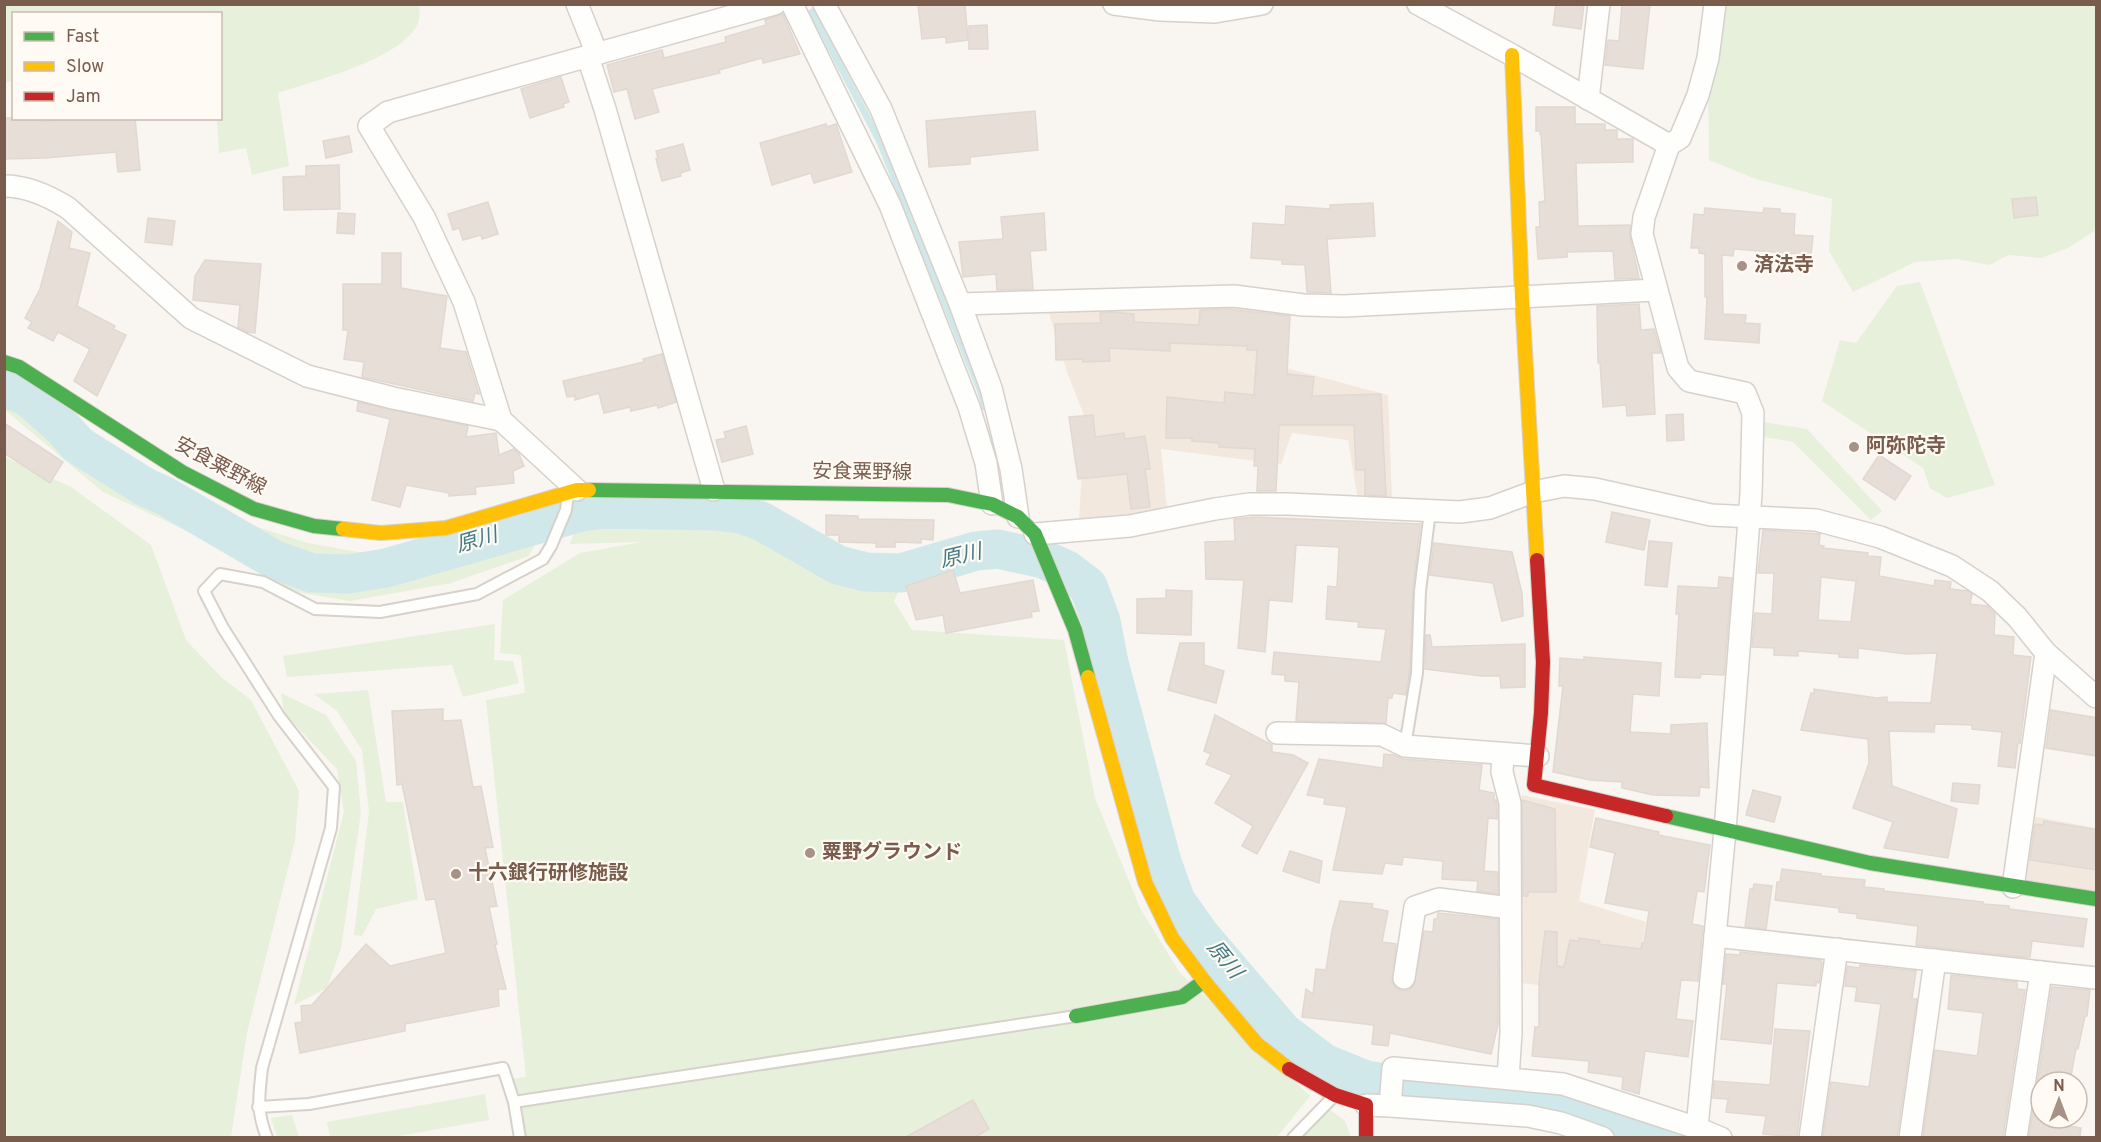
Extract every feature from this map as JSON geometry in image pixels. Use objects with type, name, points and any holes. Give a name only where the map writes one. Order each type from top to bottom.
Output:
[{"type":"main road","points":[[1512,55],[1522,298],[1543,662],[1538,756],[1534,785],[1870,863],[2013,887],[2097,898]]},
{"type":"main road","name":"安食粟野線","points":[[4,362],[19,367],[182,472],[254,509],[314,526],[381,533],[446,528],[573,491],[714,490],[948,495],[992,504],[1018,517],[1038,541],[1075,630],[1145,882],[1173,939],[1204,981],[1257,1044],[1297,1075],[1335,1095],[1366,1105]]},
{"type":"main road","points":[[1076,1016],[1182,997],[1204,981]]},
{"type":"main road","points":[[1366,1105],[1366,1137]]},
{"type":"street","points":[[578,4],[605,110],[714,490]]},
{"type":"street","points":[[573,491],[501,420],[464,302],[424,217],[369,126],[388,112],[775,4]]},
{"type":"street","points":[[792,4],[890,204],[969,407],[986,463],[992,504]]},
{"type":"street","points":[[824,4],[881,109],[960,304],[991,388],[1011,469],[1018,517]]},
{"type":"street","points":[[1114,4],[1160,10],[1215,12],[1262,4]]},
{"type":"street","points":[[1418,4],[1669,145]]},
{"type":"street","points":[[1588,99],[1599,4]]},
{"type":"street","points":[[1697,1128],[1725,830],[1751,494],[1753,413],[1745,393],[1689,381],[1678,368],[1642,234],[1644,217],[1669,145],[1680,138],[1698,95],[1708,58],[1715,4]]},
{"type":"street","points":[[4,186],[17,186],[53,198],[68,208],[191,318],[307,376],[393,398],[501,420]]},
{"type":"street","points":[[960,304],[1234,296],[1303,305],[1344,306],[1656,290]]},
{"type":"street","points":[[1038,541],[1249,504],[1460,512],[1490,508],[1533,492],[1564,486],[1595,489],[1711,514],[1816,520],[1880,537],[1952,566],[1990,591],[2017,617],[2046,653],[2097,697]]},
{"type":"street","points":[[2013,887],[2046,653]]},
{"type":"street","points":[[1277,733],[1382,735],[1405,746],[1538,756]]},
{"type":"street","points":[[1503,754],[1502,772],[1510,803],[1512,1033],[1508,1078]]},
{"type":"street","points":[[1404,978],[1414,907],[1439,899],[1510,908]]},
{"type":"street","points":[[1715,936],[2097,978]]},
{"type":"street","points":[[1810,1137],[1837,949]]},
{"type":"street","points":[[1910,1137],[1935,960]]},
{"type":"street","points":[[2016,1137],[2041,972]]},
{"type":"street","points":[[1390,1103],[1393,1068],[1508,1078],[1563,1084],[1721,1137]]},
{"type":"street","points":[[1366,1105],[1390,1103],[1528,1116],[1561,1123],[1604,1137]]},
{"type":"lane","points":[[267,1137],[260,1120],[258,1107],[262,1068],[331,828],[334,787],[279,716],[223,628],[204,591],[220,574],[262,582],[315,609],[380,612],[477,594],[543,559],[551,546],[573,491]]},
{"type":"lane","points":[[1405,746],[1418,673],[1420,591],[1430,511]]},
{"type":"lane","points":[[514,1102],[1076,1016]]},
{"type":"lane","points":[[258,1107],[309,1104],[503,1068],[514,1102],[520,1137]]},
{"type":"lane","points":[[1293,1137],[1335,1095]]},
{"type":"shaded area","points":[[1229,302],[1286,309],[1286,368],[1388,395],[1392,499],[1358,500],[1348,440],[1292,433],[1281,464],[1161,449],[1167,509],[1079,521],[1085,418],[1067,372],[1049,313]]},
{"type":"shaded area","points":[[1522,795],[1595,810],[1579,901],[1646,922],[1633,994],[1518,983]]},
{"type":"shaded area","points":[[2031,816],[2096,828],[2096,892],[2020,880]]},
{"type":"green space","points":[[419,4],[420,14],[418,23],[409,36],[376,58],[334,75],[278,93],[289,166],[252,175],[246,148],[219,153],[217,120],[222,120],[222,12],[12,12],[12,82],[5,82],[5,5]]},
{"type":"green space","points":[[1707,5],[2096,5],[2096,230],[2068,248],[2041,258],[2008,255],[1990,265],[1956,259],[1915,262],[1853,292],[1829,251],[1832,199],[1756,179],[1709,160]]},
{"type":"green space","points":[[1920,282],[1995,485],[1947,498],[1930,488],[1923,468],[1822,401],[1840,340],[1856,343],[1897,286]]},
{"type":"green space","points":[[9,385],[166,483],[235,520],[308,543],[369,554],[427,545],[550,517],[529,556],[451,583],[350,601],[290,591],[250,560],[103,492],[5,410],[4,397]]},
{"type":"green space","points":[[1763,422],[1807,429],[1882,511],[1871,520],[1793,442],[1764,437]]},
{"type":"green space","points":[[5,457],[71,487],[151,545],[186,640],[221,677],[251,700],[299,791],[295,840],[247,1033],[231,1137],[5,1138]]},
{"type":"green space","name":"粟野グラウンド","points":[[721,504],[774,521],[867,575],[895,570],[900,588],[894,601],[912,630],[1064,640],[1095,798],[1140,908],[1180,973],[1310,1096],[1277,1137],[519,1137],[504,1080],[526,1077],[486,700],[525,693],[521,655],[500,653],[503,600],[580,553],[642,542],[570,544],[583,507]]},
{"type":"green space","points":[[495,624],[494,660],[513,661],[519,683],[463,697],[452,665],[287,677],[283,656]]},
{"type":"green space","points":[[368,690],[386,802],[403,802],[418,899],[376,909],[362,936],[354,935],[369,812],[362,750],[337,711],[314,694]]},
{"type":"green space","points":[[281,693],[326,715],[356,761],[361,813],[341,948],[327,988],[294,1005],[344,812],[337,769],[284,713]]},
{"type":"green space","points":[[485,1094],[489,1120],[393,1137],[330,1137],[327,1122]]},
{"type":"green space","points":[[1329,1109],[1345,1121],[1351,1137],[1300,1138]]},
{"type":"green space","points":[[292,1115],[299,1137],[277,1137],[271,1118]]},
{"type":"building","points":[[918,4],[965,4],[968,40],[946,43],[946,37],[922,39]]},
{"type":"building","points":[[1556,4],[1584,4],[1581,29],[1553,25]]},
{"type":"building","points":[[1622,4],[1650,4],[1643,69],[1605,65],[1608,40],[1619,41]]},
{"type":"building","points":[[783,14],[800,54],[763,63],[762,58],[719,70],[720,73],[652,89],[659,112],[635,119],[627,89],[614,92],[607,65],[662,50],[664,58],[726,42],[725,37],[766,25],[765,20]]},
{"type":"building","points":[[987,25],[988,49],[969,49],[969,26]]},
{"type":"building","points":[[561,77],[569,102],[563,104],[564,107],[530,118],[521,89]]},
{"type":"building","points":[[1536,107],[1575,107],[1575,124],[1605,124],[1605,130],[1617,130],[1617,139],[1633,139],[1633,162],[1576,163],[1578,226],[1630,225],[1630,237],[1639,278],[1615,279],[1613,251],[1567,252],[1567,257],[1538,259],[1536,227],[1540,227],[1539,202],[1545,201],[1541,134],[1540,131],[1536,131]]},
{"type":"building","points":[[1035,111],[1038,150],[970,157],[970,164],[929,167],[926,121]]},
{"type":"building","points":[[4,118],[40,120],[40,122],[135,120],[140,170],[118,172],[116,152],[4,159]]},
{"type":"building","points":[[826,124],[827,127],[836,124],[852,172],[814,183],[811,173],[772,185],[760,143]]},
{"type":"building","points":[[349,136],[352,152],[326,158],[323,141]]},
{"type":"building","points":[[683,144],[690,170],[680,173],[681,176],[662,181],[656,151]]},
{"type":"building","points":[[339,165],[340,209],[284,210],[283,177],[306,176],[306,166]]},
{"type":"building","points":[[2036,197],[2038,215],[2014,218],[2012,199]]},
{"type":"building","points":[[488,202],[498,234],[482,239],[481,235],[463,240],[459,228],[453,230],[448,214]]},
{"type":"building","points":[[1373,203],[1375,236],[1327,239],[1331,293],[1307,292],[1305,265],[1282,264],[1282,260],[1251,258],[1253,223],[1285,225],[1286,206],[1330,209],[1330,205]]},
{"type":"building","points":[[1705,208],[1763,213],[1764,208],[1780,209],[1780,213],[1795,214],[1794,235],[1813,236],[1811,255],[1734,249],[1733,256],[1722,255],[1723,314],[1746,315],[1745,323],[1760,324],[1759,343],[1705,339],[1707,297],[1705,297],[1705,254],[1699,253],[1699,248],[1691,248],[1694,214],[1704,215]]},
{"type":"building","points":[[338,213],[355,214],[354,234],[337,233]]},
{"type":"building","points":[[1044,213],[1046,250],[1030,251],[1033,289],[997,290],[996,274],[963,277],[959,242],[1003,239],[1001,217]]},
{"type":"building","points":[[148,218],[175,221],[172,245],[145,242]]},
{"type":"building","points":[[58,221],[72,232],[69,248],[90,253],[77,306],[115,326],[113,329],[126,335],[97,396],[74,381],[90,349],[58,332],[53,341],[28,328],[32,322],[25,318],[40,289]]},
{"type":"building","points":[[382,253],[401,253],[401,288],[447,296],[440,348],[466,352],[479,394],[475,393],[473,401],[362,377],[364,362],[344,359],[348,330],[343,330],[343,284],[382,284]]},
{"type":"building","points":[[205,260],[261,264],[255,333],[238,327],[240,305],[193,300],[195,276]]},
{"type":"building","points":[[1639,304],[1641,330],[1654,329],[1661,353],[1652,353],[1655,414],[1627,416],[1626,405],[1603,407],[1600,363],[1598,363],[1597,306]]},
{"type":"building","points":[[1227,309],[1290,316],[1287,374],[1314,377],[1312,396],[1381,394],[1386,496],[1365,495],[1365,470],[1356,470],[1354,425],[1279,425],[1276,491],[1257,491],[1258,466],[1254,466],[1255,449],[1219,447],[1219,443],[1192,441],[1192,438],[1166,438],[1167,397],[1224,403],[1225,392],[1254,395],[1257,350],[1247,350],[1247,346],[1170,343],[1170,351],[1109,348],[1110,361],[1056,360],[1055,324],[1101,323],[1100,313],[1111,312],[1134,314],[1134,322],[1199,325],[1200,310]]},
{"type":"building","points":[[662,354],[676,402],[658,408],[657,405],[631,411],[630,407],[604,413],[599,393],[575,400],[575,396],[567,397],[563,381],[644,362],[643,359]]},
{"type":"building","points":[[358,402],[468,426],[466,437],[496,433],[499,455],[514,449],[524,466],[513,471],[514,483],[475,487],[476,494],[449,496],[449,493],[406,485],[400,507],[372,500],[390,419],[357,411]]},
{"type":"building","points":[[1683,414],[1684,440],[1667,441],[1666,415]]},
{"type":"building","points":[[1093,415],[1095,437],[1124,433],[1125,439],[1145,436],[1150,469],[1145,469],[1150,507],[1131,509],[1127,474],[1078,479],[1069,417]]},
{"type":"building","points":[[4,423],[63,462],[50,483],[4,453]]},
{"type":"building","points":[[746,426],[753,454],[722,462],[716,440],[726,438],[724,432]]},
{"type":"building","points":[[1879,455],[1911,476],[1895,500],[1863,479]]},
{"type":"building","points":[[1612,512],[1650,520],[1644,550],[1606,542]]},
{"type":"building","points":[[826,515],[858,516],[858,519],[934,520],[933,540],[921,539],[921,543],[895,542],[895,547],[876,547],[877,543],[839,542],[839,535],[826,535]]},
{"type":"building","points":[[1255,517],[1420,524],[1406,695],[1393,693],[1392,698],[1388,698],[1386,723],[1296,721],[1299,682],[1285,681],[1285,675],[1272,674],[1274,652],[1381,662],[1386,629],[1358,627],[1359,622],[1326,619],[1328,586],[1337,587],[1339,547],[1296,545],[1292,602],[1269,600],[1265,652],[1238,648],[1244,580],[1206,579],[1205,542],[1235,541],[1234,519]]},
{"type":"building","points":[[1763,530],[1820,534],[1819,545],[1824,546],[1823,548],[1868,553],[1867,556],[1881,557],[1879,576],[1934,586],[1935,580],[1951,582],[1950,589],[1968,591],[1972,594],[1970,604],[1987,606],[1995,614],[1994,635],[2014,637],[2013,655],[2031,657],[2015,768],[1998,766],[2002,732],[1972,729],[1972,725],[1935,724],[1934,732],[1889,731],[1892,786],[1957,809],[1948,858],[1884,848],[1893,822],[1853,808],[1869,763],[1868,739],[1801,730],[1814,689],[1877,698],[1887,697],[1887,702],[1931,703],[1937,653],[1907,654],[1858,648],[1858,658],[1798,651],[1798,656],[1774,655],[1774,648],[1752,647],[1755,613],[1772,614],[1774,573],[1758,573]],"holes":[[[1821,577],[1856,581],[1851,622],[1818,620]]]},
{"type":"building","points":[[1649,541],[1672,543],[1667,587],[1645,585]]},
{"type":"building","points":[[1434,543],[1512,552],[1522,593],[1523,616],[1502,621],[1493,583],[1430,575]]},
{"type":"building","points":[[953,570],[960,593],[1033,580],[1039,611],[1031,612],[1032,617],[946,633],[943,615],[916,620],[906,586]]},
{"type":"building","points":[[1719,577],[1732,578],[1724,675],[1701,674],[1700,678],[1675,677],[1679,614],[1676,614],[1678,586],[1718,588]]},
{"type":"building","points":[[1166,590],[1192,591],[1191,635],[1137,633],[1137,599],[1166,598]]},
{"type":"building","points":[[1426,635],[1430,635],[1432,647],[1525,644],[1525,687],[1501,688],[1500,676],[1425,669]]},
{"type":"building","points":[[1180,643],[1204,643],[1204,665],[1224,671],[1216,703],[1168,690]]},
{"type":"building","points":[[1584,657],[1661,663],[1659,696],[1633,694],[1630,732],[1671,734],[1671,725],[1707,723],[1709,788],[1700,787],[1699,796],[1653,795],[1622,788],[1622,782],[1590,780],[1553,772],[1563,686],[1559,686],[1560,658],[1584,660]]},
{"type":"building","name":"十六銀行研修施設","points":[[443,709],[443,721],[461,720],[473,787],[481,786],[493,847],[485,848],[497,906],[489,907],[497,944],[495,945],[506,989],[498,989],[499,1006],[405,1024],[405,1031],[300,1053],[295,1023],[302,1022],[301,1006],[312,1005],[366,944],[390,966],[446,953],[435,899],[426,900],[402,784],[397,785],[392,711]]},
{"type":"building","points":[[2051,710],[2097,718],[2097,756],[2046,748]]},
{"type":"building","points":[[1215,715],[1272,745],[1272,752],[1293,755],[1308,763],[1257,854],[1242,846],[1253,826],[1215,803],[1232,775],[1206,764],[1211,754],[1204,751]]},
{"type":"building","points":[[1384,754],[1404,759],[1482,765],[1479,790],[1494,793],[1497,805],[1497,819],[1488,818],[1484,871],[1498,872],[1498,894],[1477,891],[1478,881],[1442,879],[1443,861],[1403,857],[1402,865],[1385,863],[1382,874],[1333,870],[1347,807],[1324,804],[1325,798],[1307,795],[1319,759],[1383,768]]},
{"type":"building","points":[[1953,783],[1980,785],[1978,804],[1951,801]]},
{"type":"building","points":[[1753,790],[1781,797],[1774,822],[1746,815]]},
{"type":"building","points":[[1522,800],[1555,809],[1556,892],[1528,892],[1528,896],[1523,896]]},
{"type":"building","points":[[1596,818],[1659,832],[1658,835],[1710,845],[1704,892],[1697,891],[1692,924],[1703,926],[1698,981],[1681,980],[1676,1019],[1693,1021],[1688,1057],[1645,1051],[1639,1094],[1622,1089],[1623,1077],[1588,1072],[1589,1061],[1532,1056],[1535,1027],[1539,1027],[1539,984],[1545,931],[1557,932],[1557,966],[1564,967],[1570,940],[1579,941],[1579,938],[1600,941],[1599,944],[1641,949],[1644,943],[1649,911],[1605,903],[1615,853],[1590,847]]},
{"type":"building","points":[[2044,821],[2097,830],[2097,870],[2030,860],[2035,824],[2043,825]]},
{"type":"building","points":[[1290,851],[1322,861],[1319,883],[1283,871]]},
{"type":"building","points":[[1782,869],[1821,874],[1821,876],[1865,880],[1864,887],[1884,889],[1884,891],[1983,902],[1983,904],[2009,906],[2009,909],[2087,919],[2083,947],[2032,941],[2030,957],[2020,957],[1916,945],[1918,926],[1857,918],[1857,914],[1839,912],[1839,908],[1775,900],[1777,882],[1780,882]]},
{"type":"building","points":[[1754,884],[1772,886],[1766,929],[1745,927],[1750,889],[1753,889]]},
{"type":"building","points":[[1340,901],[1373,904],[1372,908],[1388,911],[1382,942],[1396,944],[1392,982],[1396,988],[1403,991],[1409,990],[1414,985],[1424,931],[1433,932],[1434,919],[1437,919],[1438,913],[1498,919],[1498,1024],[1491,1054],[1390,1033],[1388,1046],[1372,1044],[1374,1025],[1302,1017],[1306,989],[1313,994],[1316,969],[1326,970],[1332,931]]},
{"type":"building","points":[[1740,952],[1821,960],[1819,983],[1816,982],[1816,986],[1777,983],[1771,1044],[1721,1039],[1727,984],[1723,984],[1726,954],[1740,955]]},
{"type":"building","points":[[1860,965],[1916,971],[1912,999],[1917,999],[1897,1137],[1823,1137],[1831,1082],[1869,1087],[1881,1004],[1855,1001],[1857,987],[1845,986],[1847,966],[1859,968]]},
{"type":"building","points":[[1951,975],[2017,982],[2017,989],[2025,990],[2003,1137],[1923,1137],[1935,1050],[1977,1056],[1978,1052],[1983,1013],[1948,1009]]},
{"type":"building","points":[[2052,987],[2090,990],[2087,1016],[2085,1016],[2078,1049],[2076,1048],[2072,1070],[2039,1070]]},
{"type":"building","points":[[1775,1029],[1810,1031],[1797,1137],[1763,1134],[1766,1116],[1726,1112],[1728,1099],[1713,1098],[1714,1081],[1770,1085]]},
{"type":"building","points":[[973,1100],[989,1129],[975,1137],[906,1137]]},
{"type":"building","points":[[2030,1130],[2081,1130],[2080,1137],[2029,1137]]},
{"type":"waterway","points":[[812,12],[880,142],[981,392],[985,407]]},
{"type":"waterway","name":"原川","points":[[4,387],[28,397],[63,428],[78,445],[145,487],[165,496],[275,560],[312,573],[348,574],[386,568],[581,512],[607,509],[714,511],[740,514],[761,521],[838,565],[866,572],[901,573],[976,551],[998,549],[1043,559],[1067,570],[1088,586],[1101,621],[1109,663],[1162,862],[1176,901],[1200,935],[1283,1032],[1324,1063],[1366,1080],[1425,1089],[1537,1098],[1665,1138]]},
{"type":"traffic: fast","points":[[4,362],[19,367],[182,472],[254,509],[314,526],[343,529]]},
{"type":"traffic: fast","points":[[589,490],[948,495],[992,504],[1018,517],[1035,534],[1075,630],[1088,677]]},
{"type":"traffic: fast","points":[[1666,816],[1870,863],[2096,899]]},
{"type":"traffic: fast","points":[[1076,1016],[1182,997],[1204,981]]},
{"type":"traffic: slow","points":[[1512,55],[1522,298],[1537,560]]},
{"type":"traffic: slow","points":[[343,529],[381,533],[446,528],[577,490],[589,490]]},
{"type":"traffic: slow","points":[[1088,677],[1145,882],[1172,938],[1204,981],[1257,1044],[1289,1069]]},
{"type":"traffic: jam","points":[[1537,560],[1543,662],[1534,785],[1666,816]]},
{"type":"traffic: jam","points":[[1289,1069],[1335,1095],[1366,1105],[1366,1138]]},
{"type":"place","name":"済法寺","points":[[1742,266]]},
{"type":"place","name":"阿弥陀寺","points":[[1854,447]]},
{"type":"place","name":"粟野グラウンド","points":[[810,853]]},
{"type":"place","name":"十六銀行研修施設","points":[[456,874]]}]
